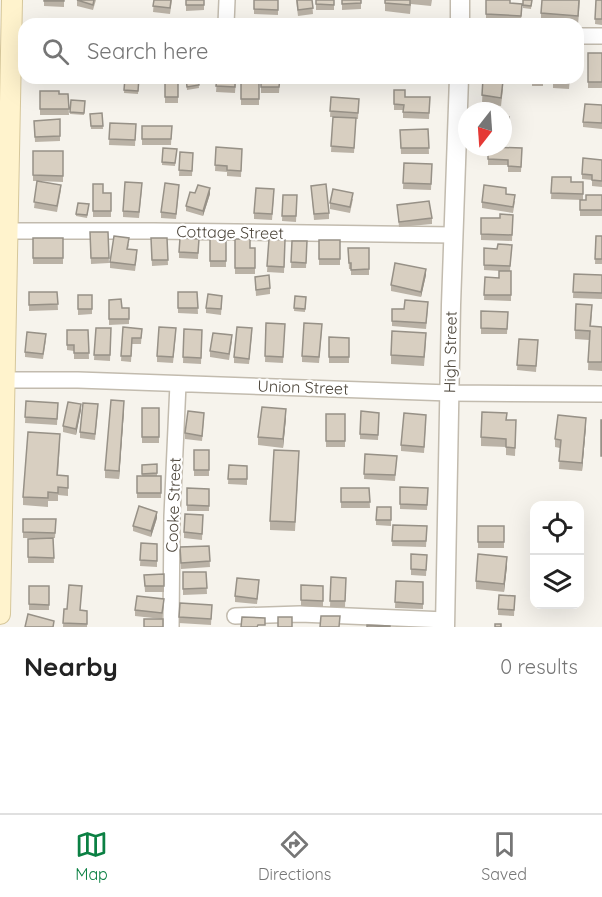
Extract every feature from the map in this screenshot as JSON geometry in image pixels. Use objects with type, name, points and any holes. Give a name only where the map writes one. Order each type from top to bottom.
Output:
[{"type":"main road","points":[[0,614],[5,95],[18,26],[12,0]]},
{"type":"street","points":[[226,0],[226,18]]},
{"type":"street","points":[[460,0],[460,18]]},
{"type":"street","points":[[584,36],[602,36]]},
{"type":"street","name":"High Street","points":[[446,624],[453,235],[459,84]]},
{"type":"street","name":"Cottage Street","points":[[5,243],[154,231],[453,235]]},
{"type":"street","name":"Union Street","points":[[4,380],[78,380],[450,393],[602,394]]},
{"type":"street","name":"Cooke Street","points":[[171,627],[172,516],[178,384]]},
{"type":"street","points":[[235,616],[300,614],[446,624]]},
{"type":"building","points":[[77,0],[94,0],[93,5]]},
{"type":"building","points":[[154,0],[171,0],[170,8],[153,6]]},
{"type":"building","points":[[186,0],[204,0],[204,5],[186,5]]},
{"type":"building","points":[[254,0],[278,0],[278,10],[254,9]]},
{"type":"building","points":[[297,0],[312,0],[313,8],[298,10]]},
{"type":"building","points":[[316,0],[334,0],[334,5],[316,4]]},
{"type":"building","points":[[342,0],[361,0],[361,3],[342,4]]},
{"type":"building","points":[[385,0],[410,0],[410,5],[385,3]]},
{"type":"building","points":[[486,0],[510,0],[510,3],[522,4],[521,16],[486,14]]},
{"type":"building","points":[[523,0],[532,0],[531,6],[523,5]]},
{"type":"building","points":[[542,0],[579,0],[578,16],[541,13]]},
{"type":"building","points":[[596,0],[602,0],[602,19],[595,19]]},
{"type":"building","points":[[588,53],[602,53],[602,82],[588,82]]},
{"type":"building","points":[[124,84],[139,84],[138,91],[124,90]]},
{"type":"building","points":[[165,84],[178,84],[178,97],[165,97]]},
{"type":"building","points":[[187,84],[199,84],[199,85],[187,87]]},
{"type":"building","points":[[216,84],[235,84],[235,87],[216,86]]},
{"type":"building","points":[[241,84],[259,84],[259,99],[241,99]]},
{"type":"building","points":[[261,84],[279,84],[279,87],[261,87]]},
{"type":"building","points":[[483,84],[503,84],[501,98],[482,95]]},
{"type":"building","points":[[394,90],[405,90],[405,97],[430,97],[429,113],[403,112],[404,105],[394,104]]},
{"type":"building","points":[[40,91],[59,91],[59,94],[68,94],[69,109],[40,109]]},
{"type":"building","points":[[331,97],[359,99],[358,113],[330,111]]},
{"type":"building","points":[[71,100],[85,101],[84,113],[70,112]]},
{"type":"building","points":[[585,104],[602,105],[602,123],[583,122]]},
{"type":"building","points":[[102,113],[103,126],[91,126],[90,114]]},
{"type":"building","points":[[333,117],[356,118],[354,148],[331,146]]},
{"type":"building","points":[[60,119],[60,136],[35,137],[34,121]]},
{"type":"building","points":[[110,123],[136,124],[135,140],[109,139]]},
{"type":"building","points":[[142,126],[172,126],[171,139],[142,139]]},
{"type":"building","points":[[428,129],[429,148],[401,148],[400,130]]},
{"type":"building","points":[[216,147],[242,149],[241,171],[227,170],[227,166],[215,165]]},
{"type":"building","points":[[163,148],[177,149],[175,163],[162,162]]},
{"type":"building","points":[[512,148],[522,148],[521,167],[508,166],[508,160],[488,159],[488,156],[512,156]]},
{"type":"building","points":[[33,151],[63,151],[63,176],[33,175]]},
{"type":"building","points":[[180,152],[193,153],[192,171],[179,170]]},
{"type":"building","points":[[583,158],[602,160],[602,181],[592,180],[592,175],[582,174]]},
{"type":"building","points":[[404,163],[432,164],[431,184],[403,183]]},
{"type":"building","points":[[552,177],[571,177],[571,182],[583,182],[583,194],[551,193]]},
{"type":"building","points":[[37,181],[61,185],[57,206],[34,202]]},
{"type":"building","points":[[125,182],[142,183],[139,212],[123,211]]},
{"type":"building","points":[[165,183],[179,185],[176,214],[161,212]]},
{"type":"building","points":[[93,184],[103,184],[103,193],[111,193],[111,211],[93,211]]},
{"type":"building","points":[[326,184],[329,213],[314,214],[311,186]]},
{"type":"building","points":[[198,185],[210,188],[203,211],[186,206],[190,192],[195,193]]},
{"type":"building","points":[[484,185],[506,188],[506,194],[515,195],[513,207],[482,202]]},
{"type":"building","points":[[256,188],[274,189],[272,214],[254,213]]},
{"type":"building","points":[[333,189],[353,193],[350,207],[330,203]]},
{"type":"building","points":[[283,195],[297,195],[296,216],[282,216]]},
{"type":"building","points":[[586,195],[602,195],[602,210],[580,210],[580,200],[586,200]]},
{"type":"building","points":[[429,201],[432,218],[399,222],[397,205]]},
{"type":"building","points":[[78,203],[89,204],[87,215],[76,214]]},
{"type":"building","points":[[500,214],[513,215],[512,235],[481,234],[481,218],[500,218]]},
{"type":"building","points":[[90,232],[108,232],[109,258],[91,258]]},
{"type":"building","points":[[114,236],[129,238],[127,249],[137,250],[135,265],[110,262]]},
{"type":"building","points":[[596,236],[602,236],[602,259],[595,259]]},
{"type":"building","points":[[210,237],[226,237],[226,261],[210,261]]},
{"type":"building","points":[[33,238],[63,238],[63,258],[33,258]]},
{"type":"building","points":[[151,238],[167,238],[168,260],[152,260]]},
{"type":"building","points":[[180,238],[199,239],[198,253],[179,252]]},
{"type":"building","points":[[235,239],[250,239],[250,248],[255,248],[255,268],[235,268]]},
{"type":"building","points":[[269,239],[285,240],[284,267],[267,266]]},
{"type":"building","points":[[319,240],[340,240],[340,259],[319,259]]},
{"type":"building","points":[[292,241],[307,241],[306,263],[291,262]]},
{"type":"building","points":[[498,244],[512,245],[510,266],[484,265],[484,248],[497,249]]},
{"type":"building","points":[[348,248],[369,248],[369,269],[351,270]]},
{"type":"building","points":[[395,263],[426,269],[421,292],[391,285]]},
{"type":"building","points":[[499,271],[511,271],[511,295],[484,295],[485,277],[499,278]]},
{"type":"building","points":[[574,274],[602,275],[602,293],[573,292]]},
{"type":"building","points":[[269,275],[270,288],[256,290],[255,277]]},
{"type":"building","points":[[29,292],[57,292],[58,304],[29,305]]},
{"type":"building","points":[[178,292],[197,292],[198,308],[178,308]]},
{"type":"building","points":[[208,294],[222,296],[221,309],[206,308]]},
{"type":"building","points":[[78,295],[92,295],[92,309],[78,309]]},
{"type":"building","points":[[295,296],[306,297],[305,309],[294,308]]},
{"type":"building","points":[[121,299],[122,308],[129,308],[129,319],[109,319],[109,300]]},
{"type":"building","points":[[405,300],[428,302],[426,323],[392,321],[392,309],[404,309]]},
{"type":"building","points":[[576,304],[592,305],[590,326],[602,327],[602,362],[588,362],[590,331],[575,330]]},
{"type":"building","points":[[481,311],[508,312],[507,329],[481,328]]},
{"type":"building","points":[[266,323],[285,324],[283,357],[265,356]]},
{"type":"building","points":[[304,323],[322,324],[319,357],[302,356]]},
{"type":"building","points":[[123,327],[142,329],[141,338],[132,338],[131,356],[121,356]]},
{"type":"building","points":[[159,327],[176,328],[173,357],[157,356]]},
{"type":"building","points":[[237,327],[252,328],[249,359],[234,357]]},
{"type":"building","points":[[96,328],[111,328],[110,355],[94,355]]},
{"type":"building","points":[[184,329],[202,330],[201,358],[183,357]]},
{"type":"building","points":[[67,330],[88,330],[89,353],[74,353],[74,345],[67,345]]},
{"type":"building","points":[[392,331],[426,333],[424,357],[391,355]]},
{"type":"building","points":[[27,332],[46,334],[43,354],[25,352]]},
{"type":"building","points":[[213,333],[232,335],[229,354],[210,351]]},
{"type":"building","points":[[329,337],[349,338],[349,357],[329,357]]},
{"type":"building","points":[[519,339],[538,340],[536,366],[517,365]]},
{"type":"building","points":[[111,400],[124,401],[119,471],[105,470]]},
{"type":"building","points":[[26,401],[58,403],[57,419],[25,417]]},
{"type":"building","points":[[68,402],[81,404],[76,429],[63,426]]},
{"type":"building","points":[[83,403],[98,404],[95,434],[80,432]]},
{"type":"building","points":[[262,407],[286,409],[283,439],[258,437]]},
{"type":"building","points":[[142,408],[159,408],[159,437],[142,437]]},
{"type":"building","points":[[188,411],[204,413],[202,436],[185,433]]},
{"type":"building","points":[[361,411],[379,413],[378,435],[360,434]]},
{"type":"building","points":[[482,412],[507,413],[506,420],[516,420],[515,448],[506,447],[506,439],[481,437]]},
{"type":"building","points":[[404,413],[426,415],[424,447],[401,445]]},
{"type":"building","points":[[326,414],[345,414],[345,441],[326,441]]},
{"type":"building","points":[[558,415],[586,418],[582,463],[559,461],[561,440],[555,439]]},
{"type":"building","points":[[602,420],[602,456],[601,456]]},
{"type":"building","points":[[28,432],[60,434],[57,475],[68,476],[68,488],[58,487],[58,493],[48,492],[48,498],[23,497]]},
{"type":"building","points":[[194,450],[209,450],[209,470],[194,470]]},
{"type":"building","points":[[274,450],[299,451],[295,522],[270,521]]},
{"type":"building","points":[[365,454],[397,456],[395,475],[364,474]]},
{"type":"building","points":[[157,464],[157,473],[142,474],[142,465]]},
{"type":"building","points":[[229,465],[247,466],[247,479],[228,479]]},
{"type":"building","points":[[137,476],[161,476],[161,493],[137,493]]},
{"type":"building","points":[[400,487],[428,488],[427,505],[400,504]]},
{"type":"building","points":[[187,488],[209,489],[209,506],[187,505]]},
{"type":"building","points":[[341,488],[369,488],[370,502],[341,502]]},
{"type":"building","points":[[139,506],[157,512],[151,531],[133,526]]},
{"type":"building","points":[[377,507],[391,507],[391,520],[376,520]]},
{"type":"building","points":[[185,514],[203,515],[202,534],[184,532]]},
{"type":"building","points":[[23,519],[56,519],[55,533],[23,532]]},
{"type":"building","points":[[393,525],[427,526],[426,541],[392,541]]},
{"type":"building","points":[[478,526],[504,526],[504,542],[478,542]]},
{"type":"building","points":[[53,538],[54,558],[28,557],[28,539]]},
{"type":"building","points":[[141,543],[157,544],[157,561],[140,560]]},
{"type":"building","points":[[209,546],[210,561],[181,563],[180,547]]},
{"type":"building","points":[[411,554],[427,555],[426,570],[411,569]]},
{"type":"building","points":[[478,554],[507,557],[504,584],[476,581]]},
{"type":"building","points":[[183,572],[206,572],[207,588],[183,589]]},
{"type":"building","points":[[164,574],[164,586],[145,586],[144,575]]},
{"type":"building","points":[[331,577],[346,578],[345,601],[330,601]]},
{"type":"building","points":[[237,578],[259,580],[257,599],[235,596]]},
{"type":"building","points":[[396,581],[423,582],[423,604],[395,602]]},
{"type":"building","points":[[69,585],[82,586],[80,610],[87,611],[87,624],[63,623]]},
{"type":"building","points":[[301,585],[323,586],[323,601],[301,600]]},
{"type":"building","points":[[29,586],[49,586],[49,605],[29,604]]},
{"type":"building","points":[[499,595],[515,596],[514,610],[498,609]]},
{"type":"building","points":[[137,596],[164,599],[162,613],[135,610]]},
{"type":"building","points":[[180,603],[212,605],[211,619],[179,617]]},
{"type":"building","points":[[28,614],[54,621],[53,627],[25,627]]},
{"type":"building","points":[[321,616],[340,616],[339,627],[320,627]]},
{"type":"building","points":[[242,617],[265,618],[265,625],[241,627]]},
{"type":"building","points":[[278,617],[292,617],[292,627],[278,627]]},
{"type":"building","points":[[144,619],[163,619],[163,627],[144,627]]},
{"type":"building","points":[[367,625],[390,626],[390,627],[367,627]]}]
